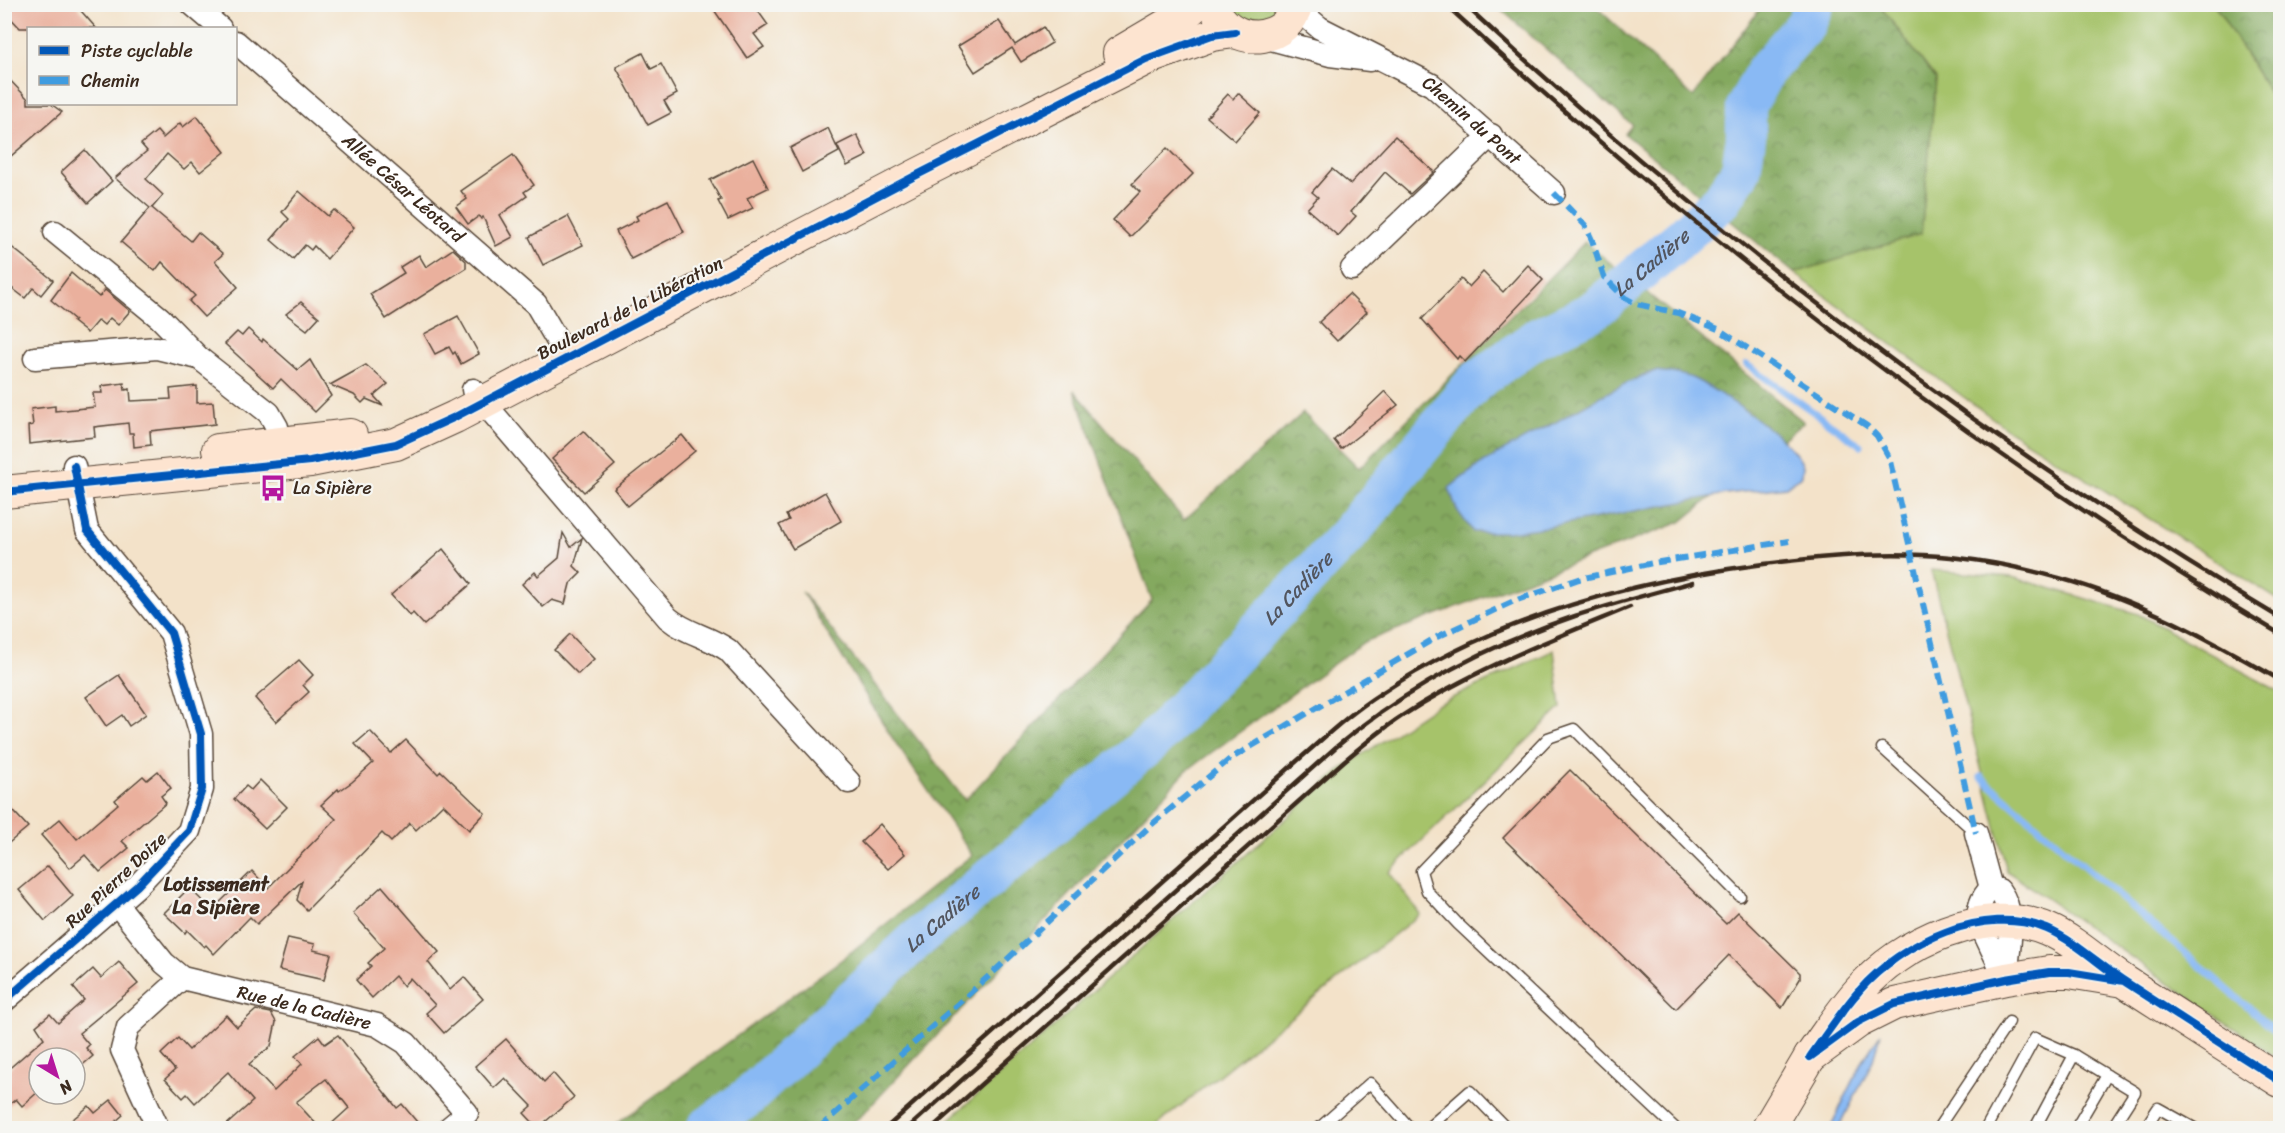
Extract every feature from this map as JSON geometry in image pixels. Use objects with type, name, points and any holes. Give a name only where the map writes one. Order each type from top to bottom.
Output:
[{"type":"street","points":[[192,4],[219,27]]},
{"type":"street","name":"Boulevard de la Libération","points":[[4,492],[76,476],[282,454],[389,429],[478,396],[1105,60],[1185,14],[1197,4]]},
{"type":"street","points":[[1213,4],[1217,15],[1225,25],[1249,35],[1278,32],[1289,21],[1297,6]]},
{"type":"street","name":"Chemin du Pont","points":[[1297,6],[1320,28],[1432,85],[1554,193]]},
{"type":"street","name":"Boulevard de la Libération","points":[[562,350],[1146,59],[1212,35],[1249,35]]},
{"type":"street","name":"Chemin du Pont","points":[[1249,35],[1330,55],[1381,61]]},
{"type":"street","name":"Allée César Léotard","points":[[237,43],[536,304],[562,350]]},
{"type":"street","points":[[1352,269],[1491,135]]},
{"type":"street","points":[[56,232],[160,318],[199,358],[269,413],[277,427],[282,454]]},
{"type":"street","points":[[35,358],[157,348],[199,358]]},
{"type":"street","points":[[478,396],[668,618],[681,629],[714,640],[728,650],[849,782]]},
{"type":"street","name":"Boulevard de la Libération","points":[[4,473],[76,476]]},
{"type":"street","name":"Rue Pierre Doize","points":[[4,1001],[137,886],[189,831],[202,789],[201,734],[171,633],[87,530],[76,476]]},
{"type":"street","points":[[1976,833],[1991,888]]},
{"type":"street","points":[[1991,888],[1999,890],[2010,908],[2006,979]]},
{"type":"street","points":[[1991,888],[1983,896],[1978,914],[1979,922],[2006,979]]},
{"type":"street","name":"Rue de la Cadière","points":[[116,903],[164,963],[182,978],[377,1025],[406,1043],[467,1113],[449,1128]]},
{"type":"street","points":[[1768,1128],[1810,1057],[1859,991],[1875,975],[1899,956],[1918,946],[1960,927],[1979,922],[2011,920],[2032,924],[2069,940],[2124,981],[2280,1082]]},
{"type":"street","points":[[1810,1057],[1858,1022],[1894,1004],[2006,979],[2049,972],[2069,972],[2124,981]]},
{"type":"street","points":[[158,1128],[122,1050],[128,1027],[182,978]]},
{"type":"lane","points":[[1675,1128],[1458,924],[1427,891],[1421,871],[1548,738],[1574,729],[1740,896]]},
{"type":"lane","points":[[1882,748],[1976,833]]},
{"type":"lane","points":[[1938,1128],[2009,1022]]},
{"type":"lane","points":[[1986,1128],[2035,1038],[2074,1054],[2135,1092],[2112,1128]]},
{"type":"lane","points":[[2034,1128],[2074,1054]]},
{"type":"lane","points":[[2076,1128],[2107,1075]]},
{"type":"lane","points":[[1318,1128],[1370,1083],[1410,1128]]},
{"type":"lane","points":[[1428,1128],[1470,1091],[1506,1128]]},
{"type":"lane","points":[[2145,1128],[2158,1108],[2194,1128]]},
{"type":"green space","points":[[1227,5],[1280,5],[1268,17],[1253,21],[1238,17]]},
{"type":"green space","points":[[1496,5],[1594,5],[1693,97],[1763,5],[1879,5],[1936,79],[1921,234],[1794,273],[1625,134],[1632,125]]},
{"type":"green space","points":[[1879,5],[2215,5],[2280,110],[2280,601],[2010,431],[1794,273],[1921,234],[1936,79]]},
{"type":"green space","points":[[2215,5],[2280,5],[2280,110]]},
{"type":"green space","points":[[1585,242],[1804,422],[1681,522],[1364,642],[1186,771],[862,1115],[846,1128],[611,1128],[841,960],[972,855],[891,736],[802,592],[965,800],[1152,600],[1074,390],[1184,520],[1303,413],[1359,468]]},
{"type":"green space","points":[[1931,570],[2012,577],[2138,614],[2280,692],[2280,1054],[2271,1054],[2007,871]]},
{"type":"green space","points":[[1554,650],[1561,708],[1389,872],[1420,914],[1153,1128],[940,1128],[1344,767],[1437,705]]},
{"type":"water","points":[[1655,371],[1692,378],[1754,417],[1797,456],[1803,466],[1802,475],[1786,487],[1726,494],[1547,527],[1508,532],[1473,532],[1457,510],[1449,488],[1474,469],[1514,445],[1604,394]]},
{"type":"water","points":[[1881,1033],[1873,1060],[1839,1128],[1830,1128],[1864,1059]]},
{"type":"building","points":[[4,4],[75,4],[95,27],[20,28],[4,11]]},
{"type":"building","points":[[710,4],[753,4],[768,25],[754,34],[764,47],[747,58]]},
{"type":"building","points":[[999,21],[1015,45],[1043,27],[1052,43],[1021,62],[1012,48],[975,72],[958,46]]},
{"type":"building","points":[[643,53],[651,69],[661,64],[677,94],[664,101],[671,113],[648,125],[616,67]]},
{"type":"building","points":[[4,74],[27,98],[27,105],[52,105],[62,112],[4,162]]},
{"type":"building","points":[[1238,93],[1260,113],[1235,141],[1207,117],[1228,94],[1233,99]]},
{"type":"building","points":[[197,116],[225,152],[200,172],[192,162],[184,169],[167,154],[146,179],[163,195],[152,208],[191,241],[198,232],[223,254],[215,261],[238,287],[204,317],[189,301],[195,296],[162,262],[155,271],[121,242],[150,208],[115,178],[147,151],[141,144],[157,131],[163,138],[180,123],[183,127]]},
{"type":"building","points":[[828,128],[839,152],[802,172],[790,148]]},
{"type":"building","points":[[857,135],[867,156],[847,166],[837,145]]},
{"type":"building","points":[[1395,136],[1434,172],[1410,194],[1385,172],[1351,212],[1356,216],[1338,236],[1307,209],[1318,197],[1312,192],[1332,169],[1350,184]]},
{"type":"building","points":[[1167,148],[1193,174],[1130,237],[1113,220],[1140,192],[1132,184]]},
{"type":"building","points":[[85,150],[112,181],[88,203],[61,172]]},
{"type":"building","points":[[513,155],[534,185],[524,192],[527,196],[500,215],[513,237],[496,246],[483,217],[481,219],[479,216],[468,224],[456,207],[467,199],[461,191]]},
{"type":"building","points":[[753,158],[768,188],[747,198],[753,208],[728,220],[718,201],[721,200],[710,180]]},
{"type":"building","points":[[299,191],[328,216],[334,210],[354,227],[327,259],[314,246],[311,250],[305,245],[293,259],[271,240],[289,219],[282,212]]},
{"type":"building","points":[[668,200],[684,232],[631,259],[616,231],[638,220],[636,216]]},
{"type":"building","points":[[568,216],[583,245],[543,265],[529,237]]},
{"type":"building","points":[[4,241],[53,280],[41,295],[33,288],[25,298],[4,282]]},
{"type":"building","points":[[453,249],[466,261],[466,268],[386,319],[370,294],[404,273],[400,267],[419,255],[426,267]]},
{"type":"building","points":[[1528,265],[1543,280],[1465,362],[1459,356],[1457,359],[1422,319],[1461,279],[1469,287],[1483,272],[1503,292]]},
{"type":"building","points":[[71,273],[99,297],[105,290],[130,311],[118,325],[110,318],[104,325],[98,320],[87,333],[51,300]]},
{"type":"building","points":[[1349,294],[1367,312],[1337,341],[1319,322]]},
{"type":"building","points":[[301,302],[319,317],[307,330],[286,314]]},
{"type":"building","points":[[458,316],[479,354],[461,364],[455,352],[453,354],[449,347],[435,354],[424,334]]},
{"type":"building","points":[[248,329],[298,370],[310,360],[331,396],[315,412],[281,379],[273,388],[225,344],[237,332],[242,336]]},
{"type":"building","points":[[366,365],[388,384],[374,396],[383,406],[366,399],[362,403],[354,395],[330,385]]},
{"type":"building","points":[[124,383],[125,390],[130,389],[131,401],[171,399],[170,389],[197,386],[197,403],[213,402],[215,424],[150,431],[151,445],[134,447],[133,433],[129,433],[128,423],[94,427],[95,437],[29,444],[28,426],[33,425],[31,409],[55,406],[55,411],[95,407],[93,393],[102,393],[101,386]]},
{"type":"building","points":[[1385,391],[1398,405],[1341,449],[1334,440]]},
{"type":"building","points":[[583,431],[615,465],[584,492],[552,459]]},
{"type":"building","points":[[682,435],[695,451],[628,506],[614,489]]},
{"type":"building","points":[[825,492],[841,521],[793,549],[779,525],[789,520],[786,515]]},
{"type":"building","points":[[563,533],[571,547],[582,538],[574,566],[581,573],[570,584],[565,604],[552,600],[543,607],[522,584],[535,572],[538,576],[559,558]]},
{"type":"building","points":[[443,549],[471,584],[424,625],[413,613],[410,616],[391,595]]},
{"type":"building","points":[[570,634],[594,659],[578,674],[554,650]]},
{"type":"building","points":[[299,660],[313,675],[303,685],[309,692],[276,722],[255,698]]},
{"type":"building","points":[[119,675],[146,714],[129,726],[122,715],[106,726],[86,697]]},
{"type":"building","points":[[370,731],[391,753],[406,740],[438,774],[441,771],[485,813],[469,830],[443,804],[416,830],[410,823],[391,842],[382,833],[307,910],[297,900],[302,881],[257,924],[250,917],[214,954],[187,930],[185,933],[164,913],[189,888],[212,910],[252,871],[268,888],[336,819],[321,805],[373,763],[355,744]]},
{"type":"building","points":[[1570,770],[1726,924],[1738,912],[1800,973],[1800,979],[1782,1008],[1729,955],[1676,1009],[1503,838]]},
{"type":"building","points":[[158,771],[171,788],[161,796],[166,803],[122,841],[129,848],[100,872],[85,855],[70,868],[41,835],[60,819],[77,839],[118,804],[115,800],[143,776],[147,780]]},
{"type":"building","points":[[260,780],[287,807],[265,829],[234,799],[246,786],[251,790]]},
{"type":"building","points":[[4,801],[28,827],[4,847]]},
{"type":"building","points":[[880,824],[905,854],[888,869],[861,842]]},
{"type":"building","points":[[48,866],[73,896],[45,921],[19,890]]},
{"type":"building","points":[[382,886],[439,952],[428,962],[450,990],[464,977],[483,999],[444,1033],[426,1013],[435,1005],[410,978],[403,986],[395,976],[372,998],[356,980],[371,966],[368,963],[384,948],[353,913]]},
{"type":"building","points":[[288,938],[315,944],[313,950],[331,954],[324,980],[279,970]]},
{"type":"building","points":[[119,962],[138,984],[79,1033],[89,1045],[87,1047],[35,1046],[44,1038],[36,1026],[50,1014],[58,1023],[84,1000],[73,987],[93,969],[101,978]]},
{"type":"building","points":[[256,1010],[271,1013],[276,1022],[271,1046],[249,1064],[274,1091],[302,1064],[295,1056],[319,1036],[325,1044],[338,1035],[397,1108],[402,1104],[422,1128],[327,1128],[349,1108],[326,1079],[296,1102],[320,1128],[223,1128],[253,1101],[228,1072],[195,1103],[187,1094],[183,1098],[165,1079],[175,1070],[161,1054],[178,1038],[189,1050],[226,1015],[237,1027]]},
{"type":"building","points":[[506,1039],[544,1082],[553,1073],[574,1097],[538,1128],[524,1113],[532,1106],[505,1078],[494,1088],[475,1066]]},
{"type":"building","points":[[87,1049],[93,1056],[87,1061]]},
{"type":"building","points":[[27,1053],[27,1102],[22,1106],[16,1099],[4,1109],[4,1073]]},
{"type":"building","points":[[111,1100],[123,1115],[108,1128],[62,1128],[89,1106],[95,1113]]},
{"type":"waterway","name":"La Cadière","points":[[706,1128],[748,1097],[916,940],[1154,740],[1348,535],[1475,382],[1537,338],[1593,311],[1682,237],[1722,200],[1741,170],[1746,138],[1746,107],[1765,71],[1806,24],[1814,4]]},
{"type":"waterway","points":[[1747,365],[1860,445]]},
{"type":"waterway","points":[[1981,777],[2280,1035]]},
{"type":"railway","points":[[1445,4],[1641,177],[1846,341],[1951,419],[2059,494],[2168,566],[2280,634]]},
{"type":"railway","points":[[1464,4],[1656,173],[1856,333],[2064,481],[2171,551],[2280,618]]},
{"type":"railway","points":[[886,1128],[1358,709],[1423,668],[1469,644],[1564,607],[1664,581],[1784,561],[1883,554],[1957,558],[2042,574],[2117,597],[2173,622],[2280,680]]},
{"type":"railway","points":[[908,1128],[1336,747],[1390,706],[1449,671],[1511,641],[1590,611],[1693,582]]},
{"type":"railway","points":[[932,1128],[1344,761],[1387,726],[1456,684],[1542,643],[1630,607]]},
{"type":"marked path","points":[[1554,193],[1585,225],[1604,277],[1625,298],[1636,304],[1678,313],[1718,329],[1867,426],[1877,436],[1889,457],[1976,833]]},
{"type":"marked path","points":[[819,1128],[999,967],[1150,826],[1230,759],[1437,637],[1514,601],[1579,579],[1653,563],[1789,541]]},
{"type":"cycle path","points":[[4,492],[310,461],[396,444],[455,417],[915,176],[1146,59],[1212,35],[1235,32]]},
{"type":"cycle path","points":[[4,1001],[137,886],[189,831],[202,789],[201,734],[171,633],[87,530],[74,466]]},
{"type":"cycle path","points":[[2124,981],[2069,972],[2049,972],[2006,979],[1894,1004],[1858,1022],[1810,1057],[1859,991],[1897,957],[1945,932],[1971,924],[1997,921],[2023,922],[2058,934],[2127,983],[2280,1081]]},
{"type":"place","name":"La Sipière","points":[[273,488]]},
{"type":"district","name":"Lotissement La Sipière","points":[[216,896]]}]
